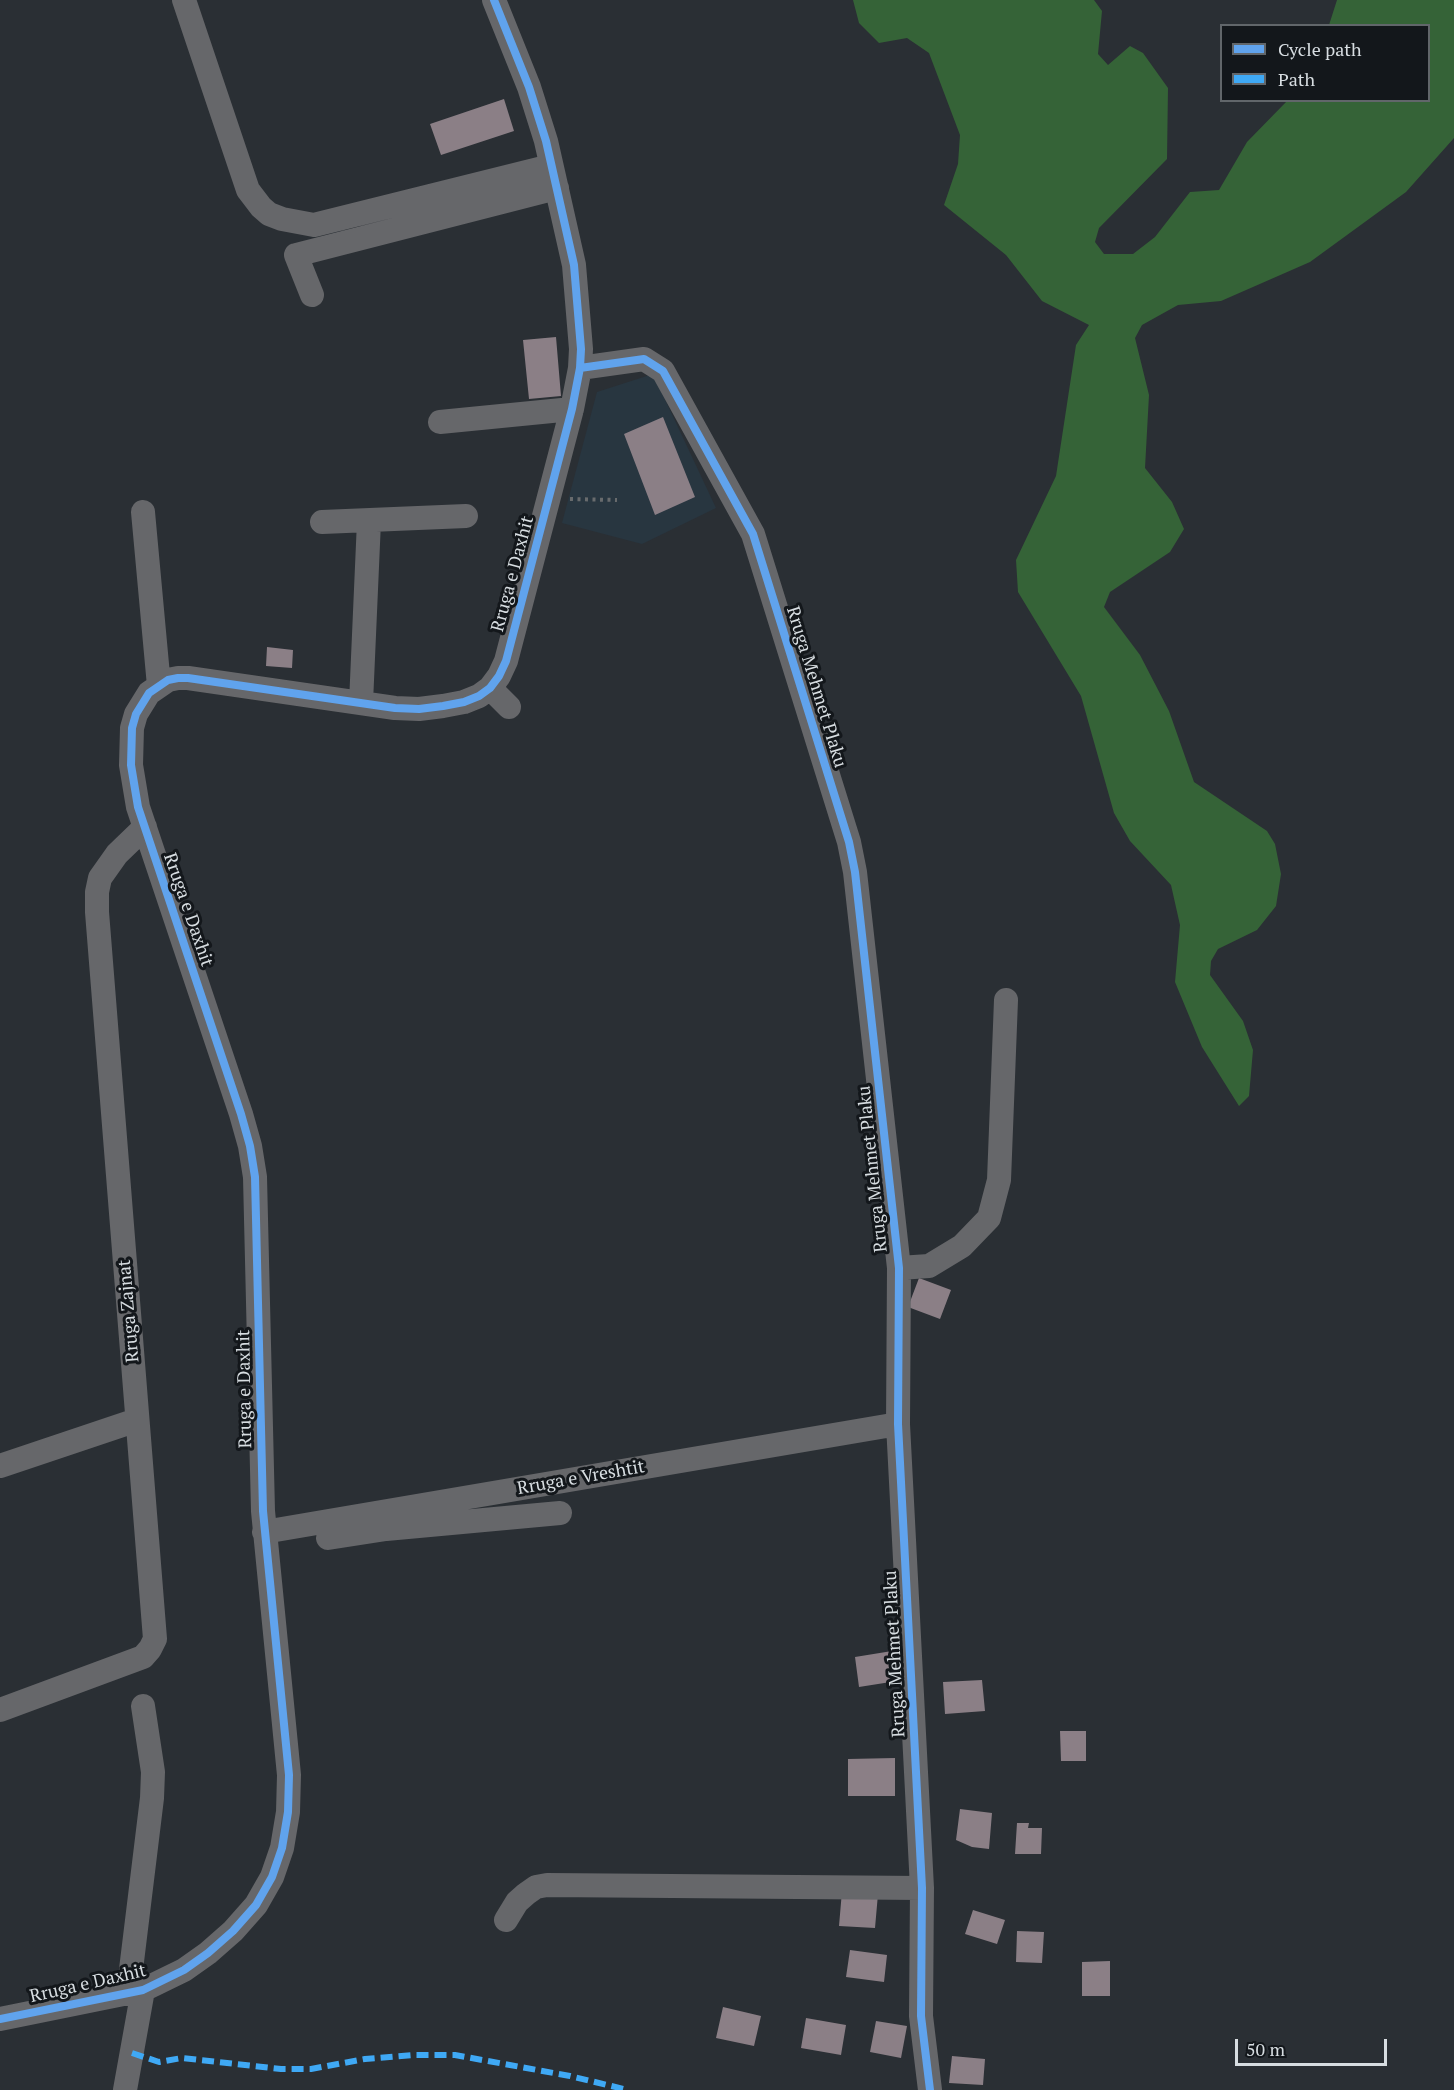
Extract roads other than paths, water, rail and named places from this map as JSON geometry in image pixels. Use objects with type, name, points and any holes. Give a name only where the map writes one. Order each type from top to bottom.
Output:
[{"type":"street","points":[[184,0],[248,190],[269,214],[314,225],[554,177]]},
{"type":"street","name":"Rruga e Daxhit","points":[[490,688],[506,661],[572,409],[580,368],[580,330],[574,265],[554,177],[529,87],[494,0]]},
{"type":"street","points":[[312,295],[296,255],[554,177]]},
{"type":"street","name":"Rruga Mehmet Plaku","points":[[580,368],[644,359],[663,371],[753,534],[849,842],[856,883],[899,1268],[897,1424],[922,1888],[921,2016],[930,2090]]},
{"type":"street","points":[[440,422],[572,409]]},
{"type":"street","points":[[143,512],[159,686],[168,680],[188,678],[395,708],[419,709],[464,702],[479,696],[490,688],[509,707]]},
{"type":"street","points":[[322,522],[466,516]]},
{"type":"street","points":[[361,703],[369,521]]},
{"type":"street","name":"Rruga e Daxhit","points":[[0,2019],[135,1992],[184,1970],[208,1953],[233,1931],[256,1905],[272,1877],[282,1848],[288,1812],[289,1775],[265,1540],[255,1177],[250,1146],[241,1114],[133,785],[132,728],[142,703],[159,686]]},
{"type":"street","name":"Rruga Zajnat","points":[[0,1710],[143,1657],[155,1640],[97,912],[100,878],[117,854],[145,827]]},
{"type":"street","points":[[899,1268],[929,1266],[962,1246],[989,1218],[999,1180],[1006,1000]]},
{"type":"street","points":[[0,1466],[137,1420]]},
{"type":"street","name":"Rruga e Vreshtit","points":[[265,1540],[897,1424]]},
{"type":"street","points":[[265,1540],[560,1513]]},
{"type":"street","points":[[125,2090],[152,1798],[153,1772],[143,1706]]},
{"type":"street","points":[[506,1920],[517,1902],[526,1894],[536,1887],[547,1885],[922,1888]]}]
